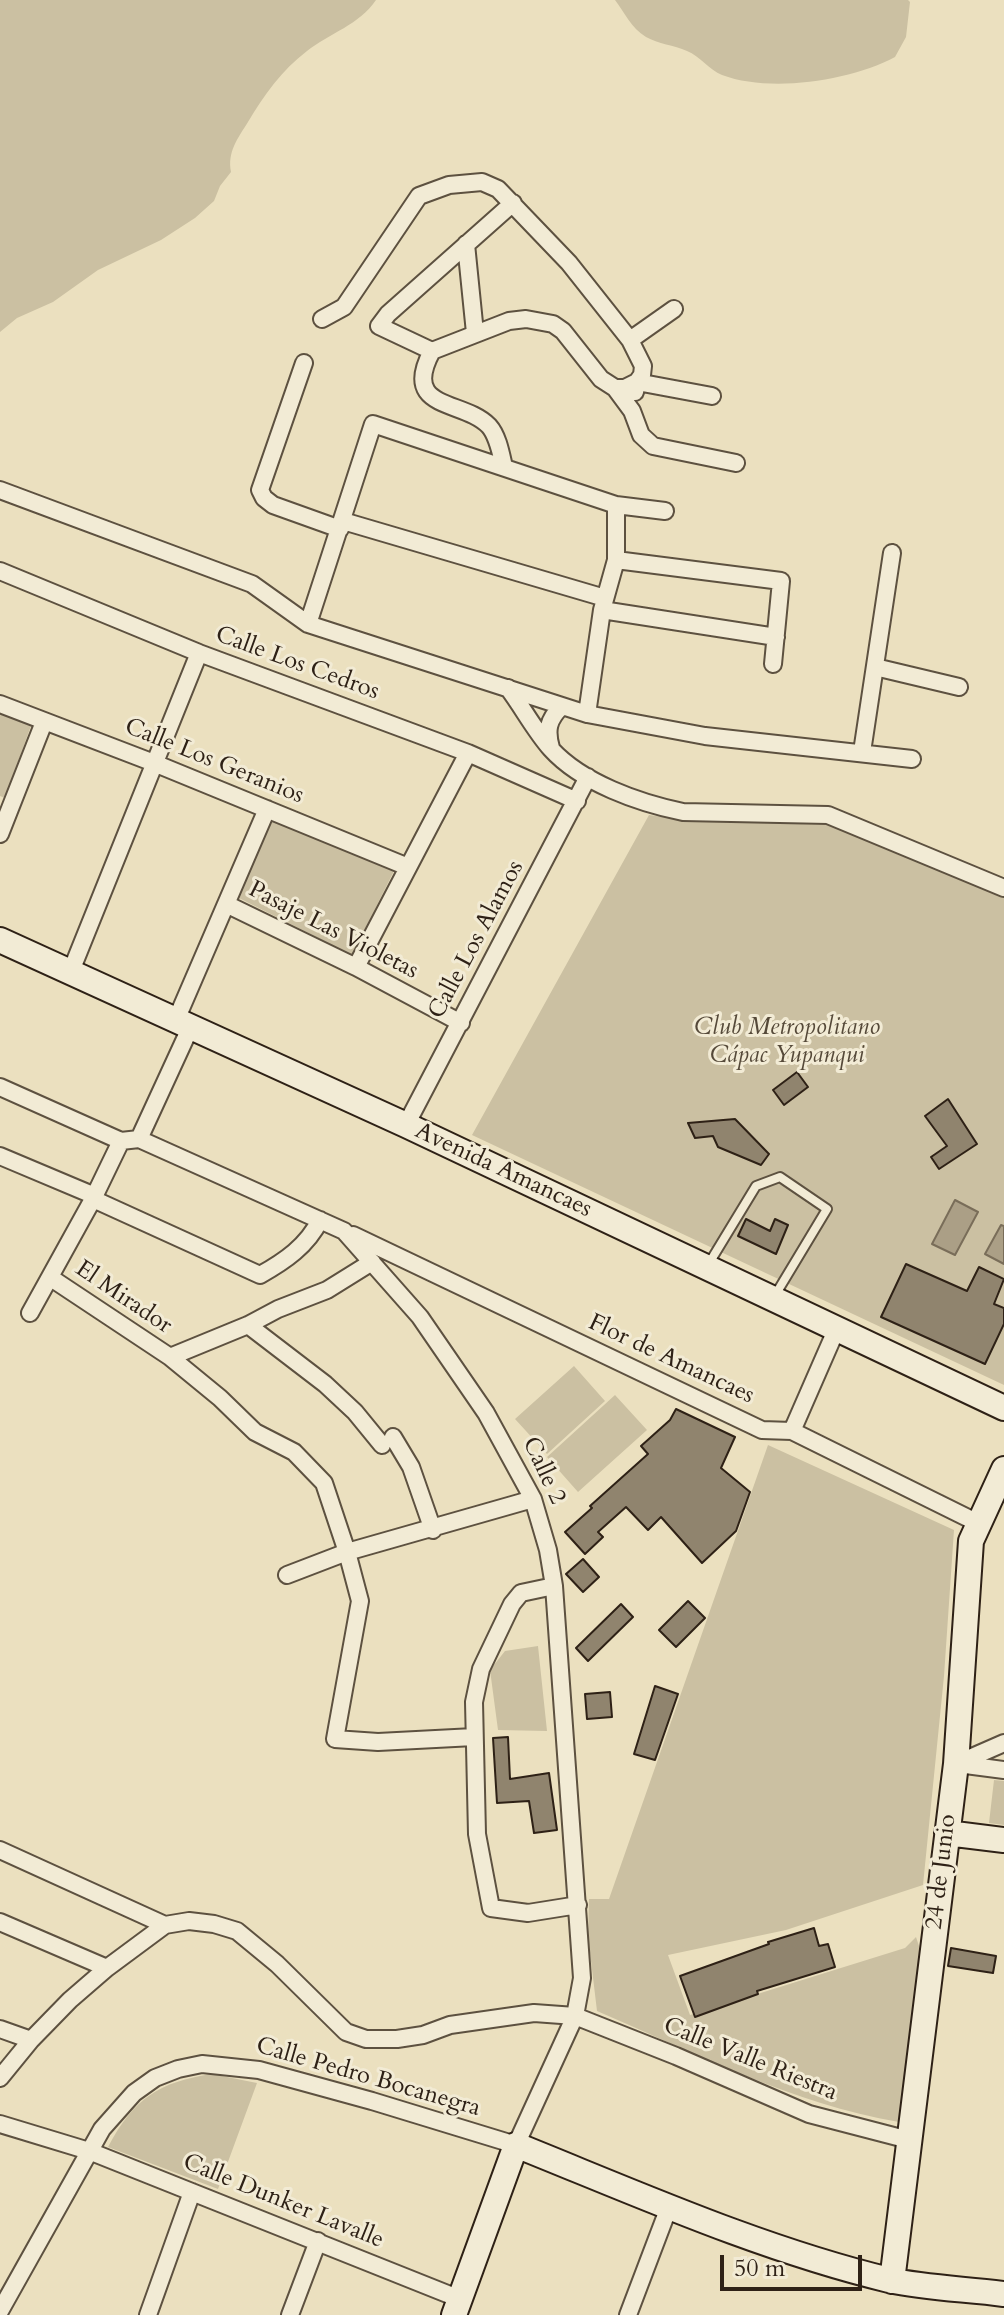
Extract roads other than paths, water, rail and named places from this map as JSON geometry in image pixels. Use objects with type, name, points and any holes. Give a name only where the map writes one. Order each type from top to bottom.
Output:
[{"type":"street","points":[[322,319],[344,307],[419,196],[438,188],[474,181],[491,184],[569,263],[630,340],[643,366],[632,411]]},
{"type":"street","points":[[432,351],[379,326],[388,314],[513,203]]},
{"type":"street","points":[[466,244],[475,333]]},
{"type":"street","points":[[630,340],[674,309]]},
{"type":"street","points":[[504,467],[491,427],[431,397],[424,387],[426,361],[432,351],[509,321],[526,319],[553,324],[573,342],[601,379],[615,388],[632,411],[641,435],[653,446],[736,463]]},
{"type":"street","points":[[304,363],[260,490],[273,505],[604,604],[776,637]]},
{"type":"street","points":[[615,388],[625,388],[637,382],[712,396]]},
{"type":"street","points":[[308,624],[373,424],[616,505],[665,511]]},
{"type":"street","points":[[0,490],[252,584],[308,624],[561,707],[705,736],[912,759]]},
{"type":"street","points":[[587,714],[604,604],[616,560],[616,505]]},
{"type":"street","points":[[862,752],[892,553]]},
{"type":"street","points":[[616,560],[781,581],[773,664]]},
{"type":"street","name":"Calle Los Cedros","points":[[0,571],[199,653],[468,753],[577,801]]},
{"type":"street","points":[[71,971],[199,653]]},
{"type":"street","points":[[875,667],[959,687]]},
{"type":"street","points":[[507,687],[551,749],[569,765],[588,777],[655,805],[683,812],[828,815],[1004,888]]},
{"type":"street","name":"Calle Los Geranios","points":[[0,704],[408,867]]},
{"type":"street","points":[[551,749],[547,733],[549,724],[552,715],[561,707]]},
{"type":"street","points":[[0,834],[5,806],[44,722]]},
{"type":"street","points":[[356,967],[468,753]]},
{"type":"street","name":"Calle Los Alamos","points":[[406,1125],[588,777]]},
{"type":"street","points":[[0,1087],[121,1141],[139,1139],[226,904],[267,809]]},
{"type":"street","name":"Pasaje Las Violetas","points":[[226,904],[356,967],[461,1023]]},
{"type":"street","name":"Avenida Amancaes","points":[[0,940],[406,1125],[1004,1408]]},
{"type":"street","name":"Calle 2","points":[[139,1139],[344,1231],[420,1317],[464,1377],[533,1499],[544,1531],[554,1586],[582,1978],[575,2016],[516,2145]]},
{"type":"street","points":[[30,1313],[94,1198],[121,1141]]},
{"type":"street","points":[[0,1156],[260,1275],[285,1262],[313,1235],[320,1220]]},
{"type":"street","name":"Flor de Amancaes","points":[[344,1231],[762,1430],[792,1431],[978,1523]]},
{"type":"street","points":[[170,1357],[327,1290],[372,1262]]},
{"type":"street","name":"El Mirador","points":[[51,1278],[170,1357],[255,1432],[294,1452],[324,1483],[360,1601],[335,1739],[378,1742],[474,1737]]},
{"type":"street","points":[[248,1325],[325,1384],[411,1467],[433,1530]]},
{"type":"street","points":[[792,1431],[837,1328]]},
{"type":"street","name":"24 de Junio","points":[[892,2281],[956,1764],[971,1541],[1004,1469]]},
{"type":"street","points":[[287,1575],[347,1552],[433,1530],[533,1499]]},
{"type":"street","points":[[554,1586],[521,1593],[512,1604],[481,1669],[474,1702],[477,1834],[491,1908],[528,1913],[578,1905]]},
{"type":"street","points":[[956,1764],[1004,1743]]},
{"type":"street","points":[[956,1764],[1004,1770]]},
{"type":"street","points":[[947,1833],[1004,1840]]},
{"type":"street","points":[[0,1850],[165,1925],[70,2000],[0,2078]]},
{"type":"street","name":"Calle Valle Riestra","points":[[165,1925],[189,1921],[237,1931],[277,1964],[346,2032],[366,2039],[423,2035],[450,2025],[534,2013],[575,2016],[809,2114],[909,2140]]},
{"type":"street","points":[[0,1922],[107,1968]]},
{"type":"street","points":[[0,2029],[31,2040]]},
{"type":"street","name":"Calle Pedro Bocanegra","points":[[0,2311],[89,2151],[116,2111],[155,2078],[178,2069],[202,2064],[259,2070],[516,2145]]},
{"type":"street","name":"Calle Dunker Lavalle","points":[[0,2124],[89,2151],[318,2241],[457,2307]]},
{"type":"street","points":[[457,2307],[516,2145],[743,2235],[892,2281],[1004,2294]]},
{"type":"street","points":[[148,2315],[192,2192]]},
{"type":"street","points":[[628,2315],[669,2207]]},
{"type":"street","points":[[290,2315],[318,2241]]},
{"type":"lane","points":[[707,1267],[756,1186],[780,1177],[827,1209],[773,1298]]},
{"type":"park label","name":"Club Metropolitano Cápac Yupanqui","points":[[787,1042]]}]
